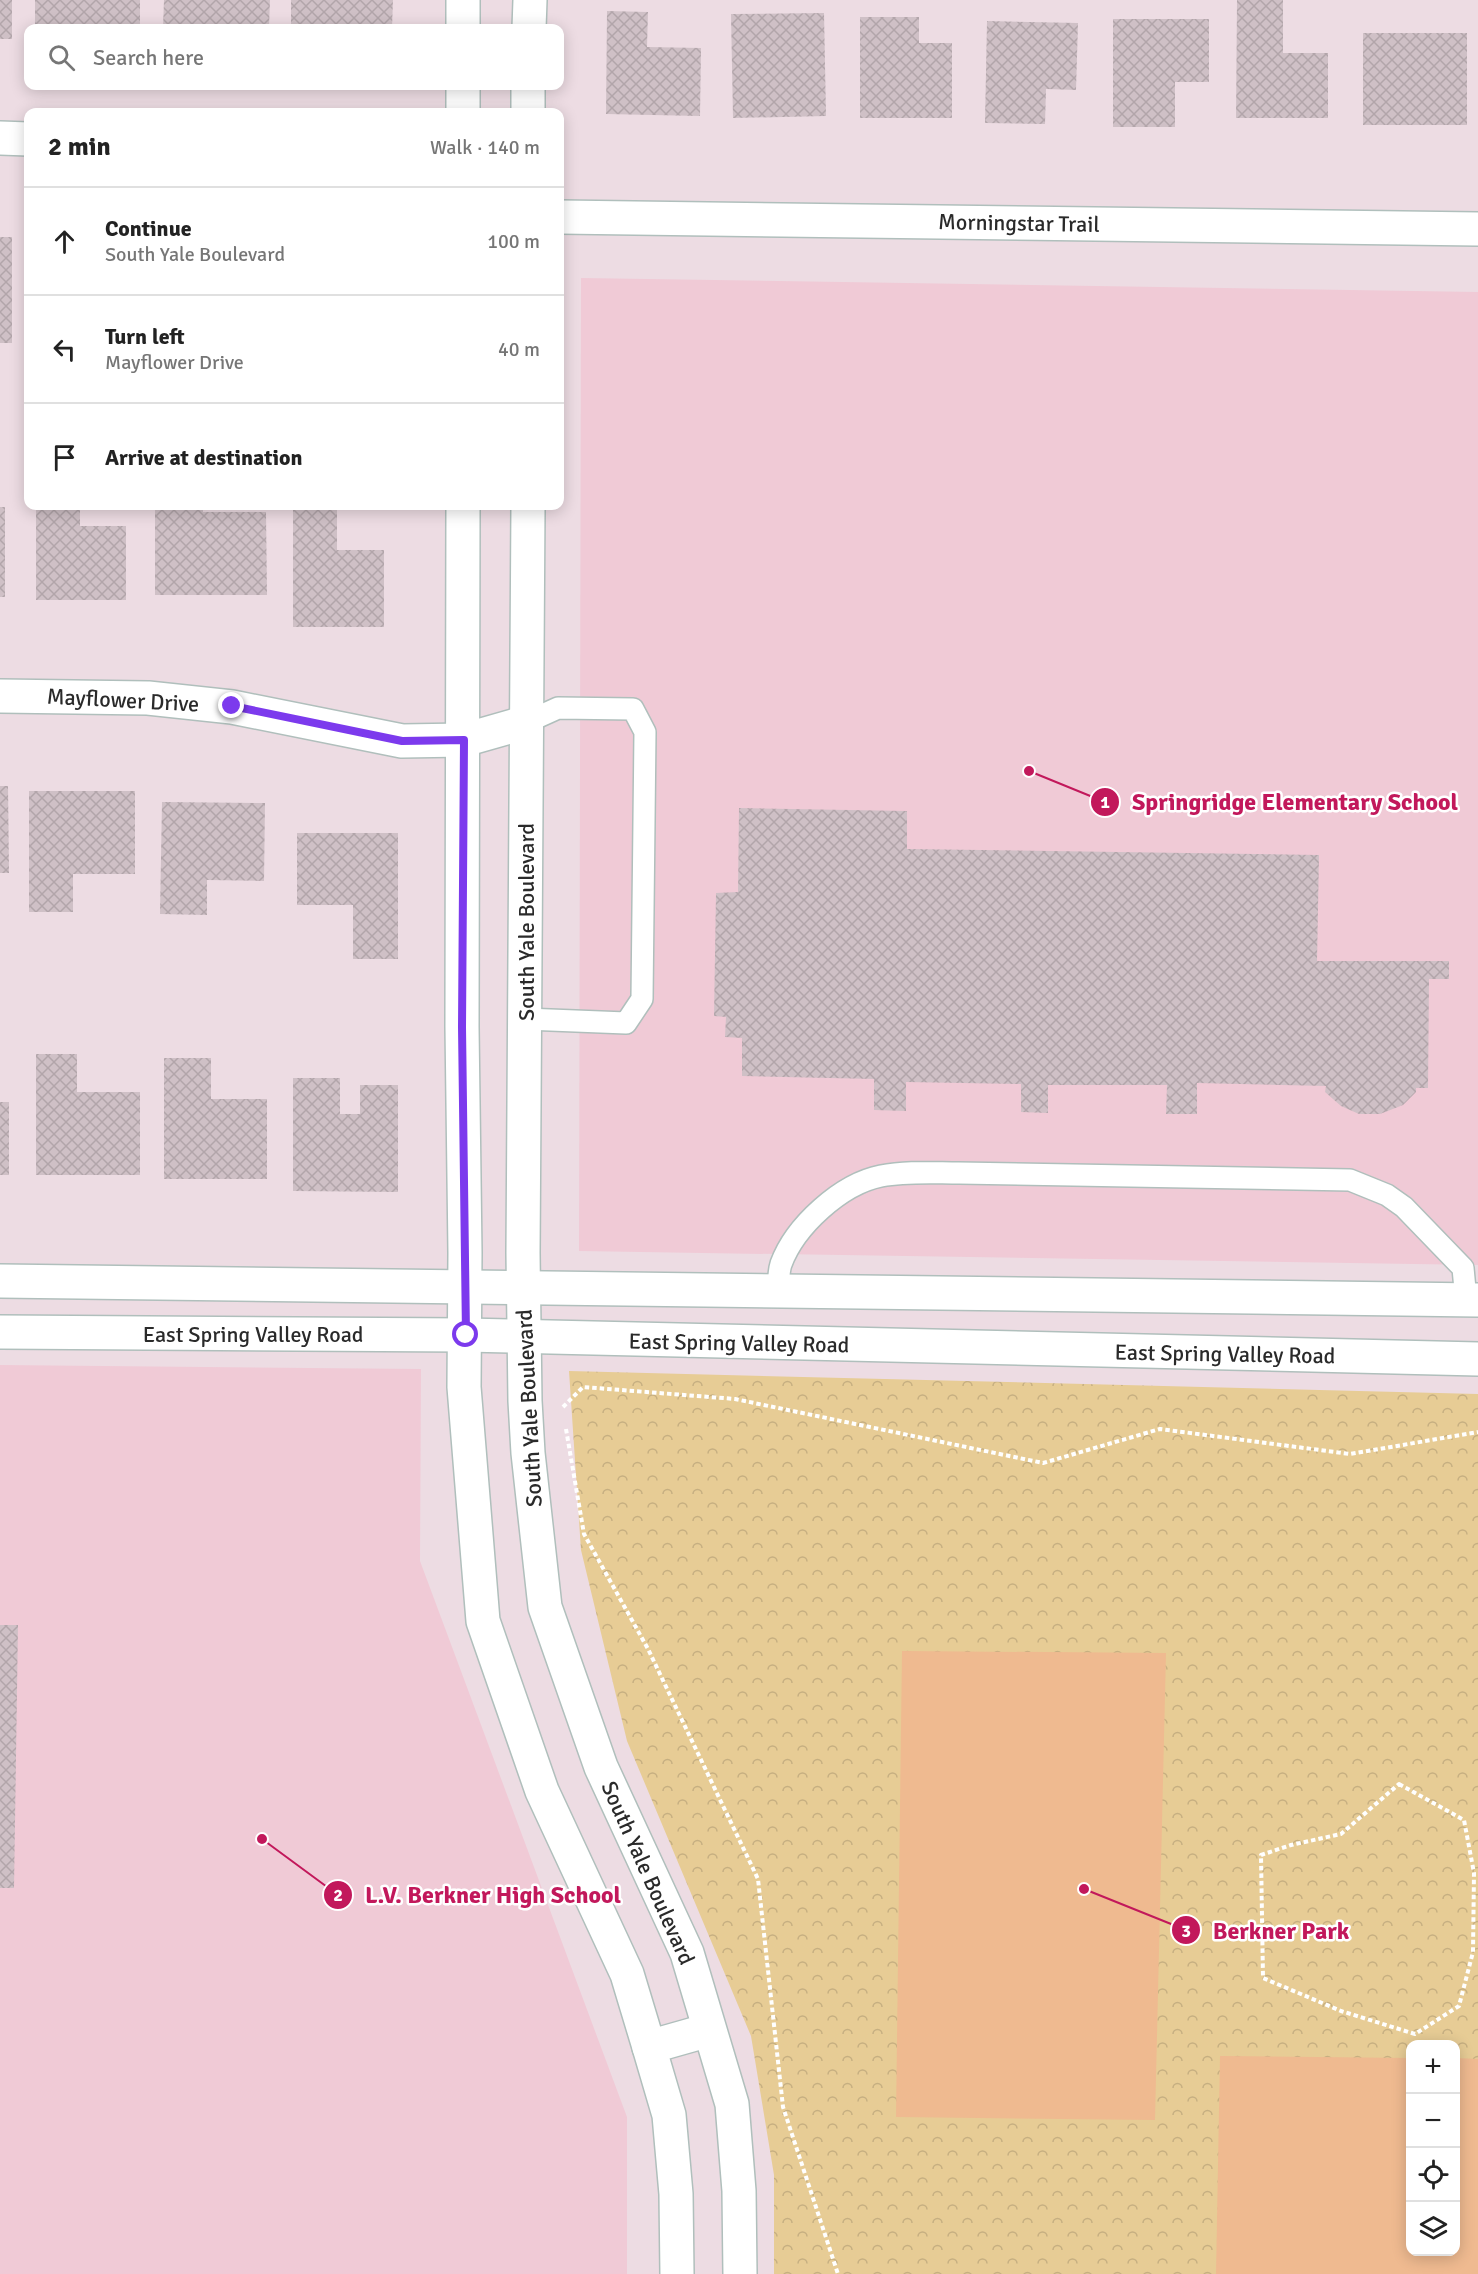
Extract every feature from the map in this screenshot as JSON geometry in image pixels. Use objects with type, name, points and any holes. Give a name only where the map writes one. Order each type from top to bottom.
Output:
[{"type":"street","points":[[463,0],[463,24]]},
{"type":"street","points":[[529,24],[530,0]]},
{"type":"street","points":[[463,90],[463,108]]},
{"type":"street","points":[[528,90],[528,108]]},
{"type":"street","points":[[0,138],[24,139]]},
{"type":"street","name":"Morningstar Trail","points":[[564,217],[1478,229]]},
{"type":"street","points":[[463,510],[462,1027],[466,1335],[464,1387],[483,1621],[542,1791],[627,1974],[649,2046],[669,2115],[676,2194],[677,2274]]},
{"type":"street","name":"South Yale Boulevard","points":[[528,510],[524,1338],[528,1453],[545,1607],[601,1767],[687,1953],[732,2104],[739,2191],[740,2274]]},
{"type":"street","name":"Mayflower Drive","points":[[0,696],[148,698],[232,706],[402,741],[464,740],[527,722]]},
{"type":"street","points":[[0,1281],[1472,1300]]},
{"type":"street","name":"East Spring Valley Road","points":[[0,1332],[466,1335],[1478,1359]]},
{"type":"street","points":[[649,2046],[709,2030]]},
{"type":"lane","points":[[525,1019],[626,1023],[642,999],[645,732],[633,708],[558,708],[527,722]]},
{"type":"lane","points":[[778,1292],[780,1267],[795,1240],[823,1207],[840,1193],[881,1176],[907,1173],[959,1173],[1350,1180],[1387,1195],[1404,1207],[1463,1268],[1472,1300]]},
{"type":"path","points":[[838,2274],[783,2107],[758,1879],[648,1649],[584,1534],[562,1407],[583,1388],[735,1399],[1043,1463],[1160,1429],[1350,1454],[1478,1432]]},
{"type":"path","points":[[1399,1784],[1464,1820],[1476,1872],[1473,1952],[1459,2006],[1415,2034],[1341,2011],[1263,1978],[1261,1855],[1291,1845],[1341,1834],[1399,1784]]},
{"type":"shaded area","points":[[581,278],[1478,292],[1478,1265],[579,1251]]},
{"type":"shaded area","points":[[0,1365],[421,1369],[420,1561],[627,2117],[627,2274],[0,2274]]},
{"type":"shaded area","points":[[902,1651],[1166,1653],[1155,2120],[896,2117]]},
{"type":"shaded area","points":[[1220,2056],[1406,2058],[1406,2256],[1460,2256],[1460,2058],[1478,2059],[1478,2274],[1216,2274]]},
{"type":"green space","points":[[569,1371],[1478,1394],[1478,2274],[774,2274],[774,2175],[751,2036],[627,1741],[581,1550]]},
{"type":"building","points":[[0,0],[12,0],[12,39],[0,39]]},
{"type":"building","points":[[35,0],[140,0],[140,24],[35,24]]},
{"type":"building","points":[[164,0],[270,0],[269,24],[163,24]]},
{"type":"building","points":[[291,0],[393,0],[392,24],[291,24]]},
{"type":"building","points":[[1237,0],[1283,0],[1283,53],[1328,53],[1328,118],[1236,118]]},
{"type":"building","points":[[607,11],[648,12],[647,47],[701,48],[700,116],[606,114]]},
{"type":"building","points":[[824,13],[826,116],[733,118],[731,14]]},
{"type":"building","points":[[860,17],[919,17],[919,43],[952,43],[952,118],[860,118]]},
{"type":"building","points":[[1113,19],[1209,19],[1209,82],[1175,82],[1175,127],[1113,127]]},
{"type":"building","points":[[987,21],[1078,23],[1076,90],[1046,89],[1045,124],[985,123]]},
{"type":"building","points":[[1363,33],[1467,33],[1467,125],[1363,125]]},
{"type":"building","points":[[0,237],[12,237],[12,343],[0,343]]},
{"type":"building","points":[[0,507],[5,507],[5,597],[0,597]]},
{"type":"building","points":[[36,510],[80,510],[80,526],[126,526],[126,600],[36,600]]},
{"type":"building","points":[[155,510],[266,512],[267,595],[155,595]]},
{"type":"building","points":[[293,510],[337,510],[337,550],[384,550],[384,627],[293,627]]},
{"type":"building","points":[[0,786],[8,786],[9,873],[0,873]]},
{"type":"building","points":[[29,791],[135,791],[135,874],[73,874],[73,912],[29,912]]},
{"type":"building","points":[[162,802],[265,803],[264,881],[207,880],[207,915],[160,914]]},
{"type":"building","points":[[739,808],[907,811],[907,849],[1319,855],[1317,961],[1449,961],[1449,979],[1429,979],[1428,1088],[1416,1088],[1416,1092],[1403,1105],[1380,1114],[1359,1114],[1341,1106],[1325,1092],[1326,1086],[1197,1083],[1197,1114],[1166,1114],[1167,1085],[1048,1085],[1048,1113],[1021,1112],[1021,1084],[906,1082],[906,1111],[874,1110],[874,1079],[742,1076],[742,1038],[725,1037],[726,1017],[714,1016],[716,893],[738,892]]},
{"type":"building","points":[[297,833],[398,833],[398,959],[353,959],[353,905],[297,905]]},
{"type":"building","points":[[36,1054],[77,1054],[77,1092],[140,1092],[140,1175],[36,1175]]},
{"type":"building","points":[[164,1058],[211,1058],[211,1099],[267,1099],[267,1179],[164,1179]]},
{"type":"building","points":[[293,1078],[340,1078],[340,1114],[360,1114],[360,1085],[398,1085],[398,1192],[293,1191]]},
{"type":"building","points":[[0,1102],[9,1102],[9,1175],[0,1175]]},
{"type":"building","points":[[0,1625],[18,1625],[14,1888],[0,1888]]},
{"type":"place","name":"Springridge Elementary School","points":[[1029,771]]},
{"type":"place","name":"L.V. Berkner High School","points":[[262,1839]]},
{"type":"place","name":"Berkner Park","points":[[1084,1889]]},
{"type":"route","points":[[232,706],[402,741],[464,740],[462,1027],[466,1335]]}]
